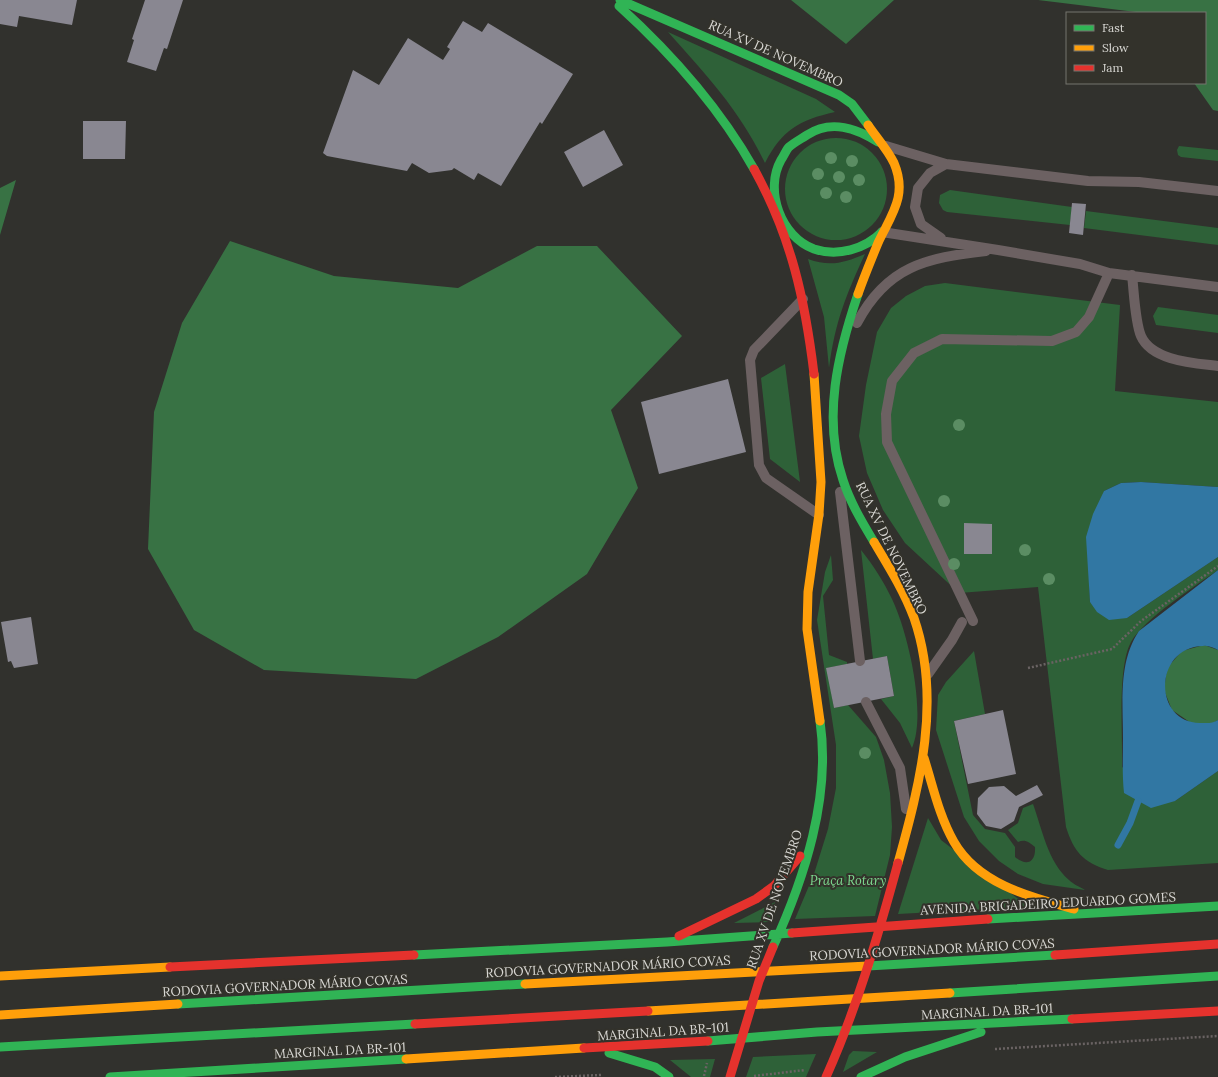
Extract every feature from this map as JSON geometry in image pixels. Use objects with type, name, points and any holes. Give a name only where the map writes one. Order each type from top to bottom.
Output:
[{"type":"main road","name":"RUA XV DE NOVEMBRO","points":[[612,0],[656,40],[709,99],[729,126],[748,157],[778,214],[794,261],[803,299],[811,349],[820,442],[821,482],[820,515],[808,592],[806,620],[823,743],[823,776],[809,846],[778,934],[764,966],[744,1038],[730,1077]]},
{"type":"main road","name":"RUA XV DE NOVEMBRO","points":[[620,0],[839,95],[850,102],[862,115],[892,160],[898,178],[899,198],[893,216],[882,232],[849,318],[835,389],[833,421],[836,454],[849,496],[892,571],[913,618],[921,647],[926,717],[924,758],[907,831],[857,1002],[827,1075]]},
{"type":"main road","points":[[880,144],[863,131],[842,126],[820,127],[800,136],[785,151],[775,171],[773,193],[778,214],[789,232],[805,245],[825,252],[846,252],[865,245],[882,232]]},
{"type":"main road","points":[[924,758],[946,825],[959,851],[976,869],[1001,884],[1037,899],[1095,914]]},
{"type":"main road","points":[[667,942],[756,899],[774,886],[809,846]]},
{"type":"main road","name":"AVENIDA BRIGADEIRO EDUARDO GOMES","points":[[880,926],[1218,906]]},
{"type":"main road","points":[[0,976],[667,942],[880,926]]},
{"type":"main road","points":[[772,1014],[764,1000],[761,983],[764,966],[771,953],[782,942],[796,935],[812,932],[828,935],[837,940]]},
{"type":"main road","name":"RODOVIA GOVERNADOR MÁRIO COVAS","points":[[0,1015],[723,972],[910,964],[1218,944]]},
{"type":"main road","points":[[785,1025],[801,1031],[817,1032],[830,1029],[841,1023],[851,1013],[857,1002],[860,980],[859,970],[853,955]]},
{"type":"main road","points":[[0,1047],[909,996],[1218,976]]},
{"type":"main road","name":"MARGINAL DA BR-101","points":[[110,1077],[592,1048],[817,1032],[1218,1010]]},
{"type":"main road","points":[[861,1077],[887,1063],[914,1052],[1011,1022]]},
{"type":"main road","points":[[592,1048],[637,1061],[655,1068],[669,1077]]},
{"type":"lane","points":[[880,144],[946,164],[1088,181],[1139,182],[1218,191]]},
{"type":"lane","points":[[946,164],[930,173],[918,188],[915,207],[921,224],[946,241]]},
{"type":"lane","points":[[882,232],[946,241],[1080,264],[1109,273],[1218,287]]},
{"type":"lane","points":[[841,353],[858,320],[873,298],[881,287],[897,274],[947,256],[998,250]]},
{"type":"lane","points":[[973,621],[887,442],[886,414],[892,381],[914,353],[942,339],[1052,341],[1076,332],[1089,317],[1109,273]]},
{"type":"lane","points":[[1132,275],[1141,336],[1153,351],[1180,361],[1218,366]]},
{"type":"lane","points":[[803,299],[754,350],[750,360],[759,465],[766,478],[820,515]]},
{"type":"lane","points":[[836,454],[860,661]]},
{"type":"lane","points":[[924,679],[952,640],[962,622]]},
{"type":"lane","points":[[866,702],[900,768],[906,806],[907,831]]},
{"type":"path","points":[[1028,668],[1112,649],[1141,621],[1218,566]]},
{"type":"path","points":[[988,1050],[1218,1036]]},
{"type":"path","points":[[750,1077],[810,1070],[827,1075]]},
{"type":"path","points":[[556,1077],[600,1074],[608,1076]]},
{"type":"green space","points":[[791,0],[894,0],[846,44]]},
{"type":"green space","points":[[1038,0],[1218,0],[1218,111],[1213,110],[1195,84],[1206,84],[1206,12],[1136,12]]},
{"type":"green space","points":[[668,32],[816,99],[835,112],[811,119],[793,128],[778,142],[765,163],[733,109]]},
{"type":"green space","points":[[836,138],[855,142],[872,153],[883,170],[887,189],[883,208],[872,225],[855,236],[836,240],[817,236],[800,225],[789,208],[785,189],[789,170],[800,153],[817,142]]},
{"type":"green space","points":[[1179,146],[1218,150],[1218,161],[1181,157],[1178,155],[1177,150]]},
{"type":"green space","points":[[16,180],[0,235],[0,188]]},
{"type":"green space","points":[[950,190],[1072,207],[1070,225],[947,212],[943,210],[939,203],[940,195]]},
{"type":"green space","points":[[1086,211],[1218,228],[1218,245],[1084,228]]},
{"type":"green space","points":[[230,241],[334,276],[458,288],[537,246],[597,246],[682,336],[611,410],[638,488],[587,574],[498,637],[416,679],[264,670],[194,630],[148,549],[154,412],[182,323]]},
{"type":"green space","points":[[865,254],[842,309],[834,337],[829,368],[824,317],[808,259],[823,263],[837,263]]},
{"type":"green space","points":[[945,283],[1120,305],[1115,391],[1218,402],[1218,487],[1141,482],[1121,483],[1104,491],[1089,575],[1090,602],[1127,618],[1218,557],[1218,570],[1158,613],[1147,623],[1131,642],[1124,668],[1122,685],[1122,767],[1175,801],[1218,771],[1218,863],[1108,870],[1099,867],[1081,855],[1072,843],[1066,827],[1038,587],[959,593],[905,543],[883,510],[867,473],[859,436],[866,385],[877,332],[891,308],[906,296],[925,286]]},
{"type":"green space","points":[[1158,307],[1218,315],[1218,333],[1156,325],[1153,316]]},
{"type":"green space","points":[[785,364],[800,482],[770,459],[761,378]]},
{"type":"green space","points":[[861,550],[878,574],[892,599],[904,631],[914,673],[916,695],[916,733],[912,748],[900,723],[881,699],[894,696],[887,656],[873,659]]},
{"type":"green space","name":"Praça Rotary","points":[[831,555],[833,580],[823,596],[829,655],[847,662],[847,664],[827,668],[834,708],[848,705],[876,737],[884,760],[890,793],[892,827],[890,855],[875,916],[795,919],[814,874],[828,829],[836,788],[836,745],[817,620],[825,572]]},
{"type":"green space","points":[[1204,645],[1218,650],[1218,720],[1213,723],[1191,723],[1172,710],[1164,690],[1167,668],[1182,651]]},
{"type":"green space","points":[[974,651],[985,714],[954,721],[973,815],[985,829],[1005,833],[1015,847],[1015,857],[1023,862],[1027,862],[1034,856],[1035,847],[1027,842],[1018,842],[1008,830],[1018,823],[1023,808],[1033,804],[1046,845],[1056,864],[1062,873],[1085,890],[1043,884],[1018,874],[999,861],[979,841],[964,817],[936,730],[938,695],[946,682]]},
{"type":"green space","points":[[928,818],[941,840],[1029,907],[898,914]]},
{"type":"green space","points":[[775,902],[769,922],[734,923]]},
{"type":"green space","points":[[853,1051],[877,1052],[843,1072],[849,1055]]},
{"type":"green space","points":[[816,1054],[806,1077],[746,1077],[753,1057]]},
{"type":"green space","points":[[715,1059],[710,1077],[691,1077],[670,1060]]},
{"type":"water","points":[[1141,482],[1218,487],[1218,557],[1127,618],[1109,620],[1097,612],[1090,602],[1086,537],[1093,514],[1104,491],[1121,483]]},
{"type":"water","points":[[1218,570],[1218,650],[1205,646],[1187,650],[1175,658],[1168,671],[1165,684],[1167,698],[1173,711],[1184,719],[1200,723],[1212,723],[1218,720],[1218,771],[1175,801],[1151,808],[1124,793],[1123,683],[1128,656],[1132,643],[1139,631]]},
{"type":"building","points":[[0,0],[77,0],[72,25],[19,16],[17,27],[0,24]]},
{"type":"building","points":[[145,0],[183,0],[167,49],[164,48],[156,71],[127,62],[134,40],[132,39]]},
{"type":"building","points":[[463,21],[482,32],[488,23],[573,74],[542,124],[540,122],[501,186],[478,173],[474,180],[454,168],[452,170],[429,173],[412,163],[407,171],[327,156],[323,153],[353,70],[379,85],[408,38],[443,60],[450,49],[447,47]]},
{"type":"building","points":[[83,121],[126,121],[125,159],[83,159]]},
{"type":"building","points":[[604,130],[623,165],[583,187],[564,152]]},
{"type":"building","points":[[1072,203],[1086,204],[1083,235],[1069,233]]},
{"type":"building","points":[[728,379],[746,452],[659,474],[641,402]]},
{"type":"building","points":[[964,523],[992,524],[992,554],[964,554]]},
{"type":"building","points":[[31,617],[38,664],[14,668],[11,661],[8,662],[1,622]]},
{"type":"building","points":[[887,656],[894,696],[834,708],[826,668]]},
{"type":"building","points":[[1003,710],[1016,774],[968,784],[954,721]]},
{"type":"building","points":[[1037,785],[1043,795],[1019,807],[1014,821],[1001,829],[986,826],[977,814],[978,798],[989,787],[1004,786],[1016,796]]},
{"type":"waterway","points":[[1118,845],[1130,823],[1138,801]]},
{"type":"traffic: fast","points":[[620,0],[839,95],[852,104],[868,125]]},
{"type":"traffic: fast","points":[[619,6],[658,43],[693,82],[726,124],[754,169]]},
{"type":"traffic: fast","points":[[878,142],[852,129],[843,127],[834,126],[816,130],[788,148],[776,172],[774,185],[775,198],[785,223],[802,243],[814,249],[832,252],[851,250],[868,243],[882,232]]},
{"type":"traffic: fast","points":[[858,294],[844,339],[839,362],[833,409],[834,433],[837,457],[843,480],[849,496],[874,542]]},
{"type":"traffic: fast","points":[[773,947],[795,893],[813,836],[822,779],[820,721]]},
{"type":"traffic: fast","points":[[988,919],[1218,906]]},
{"type":"traffic: fast","points":[[414,955],[667,942],[792,933]]},
{"type":"traffic: fast","points":[[868,966],[1055,955]]},
{"type":"traffic: fast","points":[[950,993],[1218,976]]},
{"type":"traffic: fast","points":[[178,1004],[525,984]]},
{"type":"traffic: fast","points":[[708,1041],[817,1032],[1072,1019]]},
{"type":"traffic: fast","points":[[0,1047],[415,1024]]},
{"type":"traffic: fast","points":[[861,1077],[905,1057],[981,1032]]},
{"type":"traffic: fast","points":[[609,1053],[655,1067],[669,1077]]},
{"type":"traffic: fast","points":[[110,1077],[406,1059]]},
{"type":"traffic: slow","points":[[858,294],[899,195],[898,175],[894,163],[868,125]]},
{"type":"traffic: slow","points":[[814,374],[821,482],[819,514],[808,592],[807,629],[820,721]]},
{"type":"traffic: slow","points":[[874,542],[891,570],[914,618],[922,649],[926,679],[927,710],[925,741],[914,803],[898,863]]},
{"type":"traffic: slow","points":[[924,758],[944,822],[954,842],[964,856],[977,868],[1006,887],[1023,894],[1074,909]]},
{"type":"traffic: slow","points":[[525,984],[868,966]]},
{"type":"traffic: slow","points":[[0,976],[170,967]]},
{"type":"traffic: slow","points":[[648,1011],[950,993]]},
{"type":"traffic: slow","points":[[0,1015],[178,1004]]},
{"type":"traffic: slow","points":[[406,1059],[584,1048]]},
{"type":"traffic: jam","points":[[754,169],[767,194],[787,244],[801,294],[814,374]]},
{"type":"traffic: jam","points":[[679,936],[756,899],[774,886],[800,856]]},
{"type":"traffic: jam","points":[[826,1077],[848,1025],[866,972],[898,863]]},
{"type":"traffic: jam","points":[[792,933],[988,919]]},
{"type":"traffic: jam","points":[[1055,955],[1218,944]]},
{"type":"traffic: jam","points":[[730,1077],[759,981],[773,947]]},
{"type":"traffic: jam","points":[[170,967],[414,955]]},
{"type":"traffic: jam","points":[[415,1024],[648,1011]]},
{"type":"traffic: jam","points":[[1072,1019],[1218,1011]]},
{"type":"traffic: jam","points":[[584,1048],[708,1041]]}]
